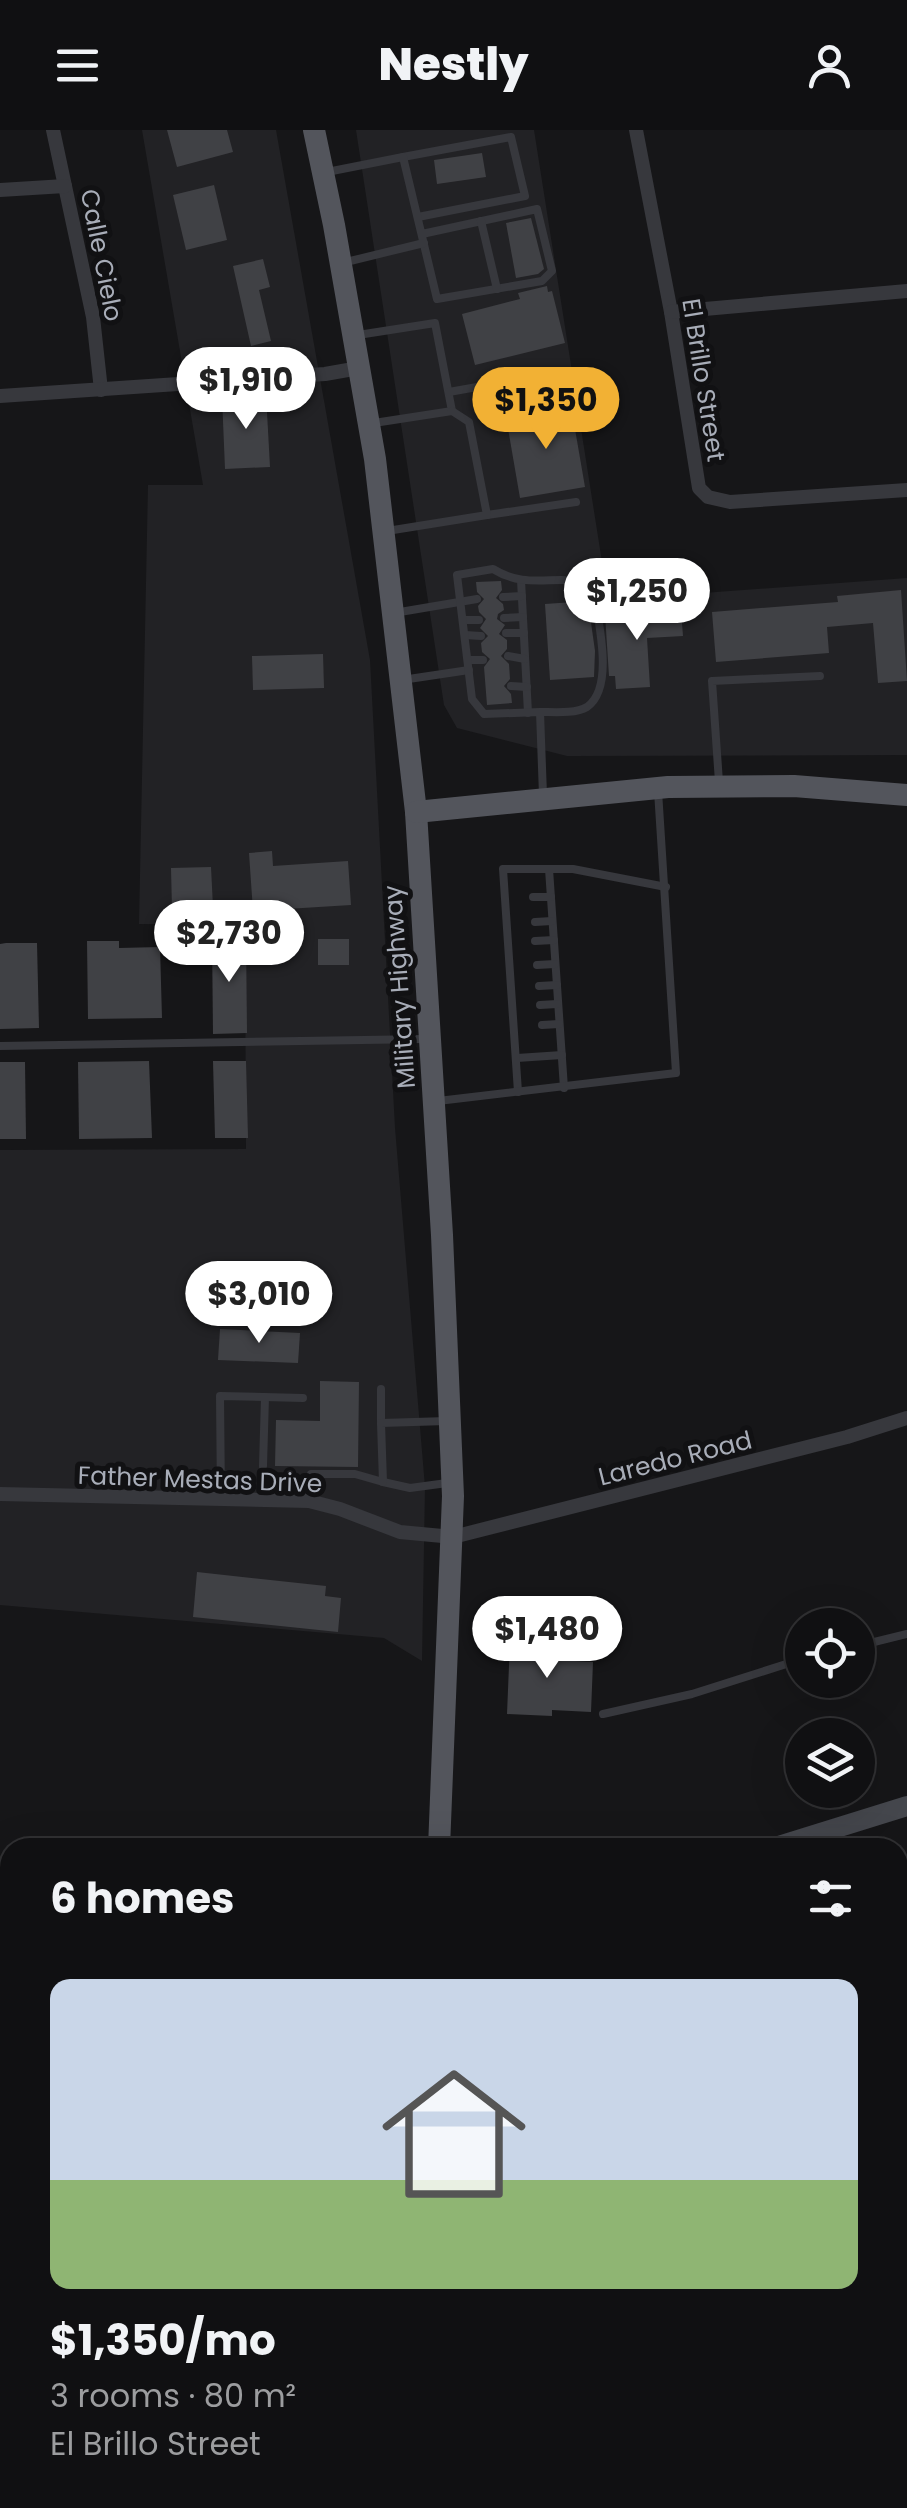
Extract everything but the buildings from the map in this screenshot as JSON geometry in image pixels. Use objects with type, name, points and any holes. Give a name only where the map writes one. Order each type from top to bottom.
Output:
[{"type":"main road","name":"Military Highway","points":[[314,130],[369,424],[416,812],[453,1482],[439,1838]]},
{"type":"main road","points":[[416,812],[658,788],[794,786],[907,795]]},
{"type":"street","name":"Calle Cielo","points":[[52,130],[93,317],[101,390]]},
{"type":"street","name":"El Brillo Street","points":[[636,130],[699,488],[708,497],[730,502],[907,490]]},
{"type":"street","points":[[0,190],[65,186]]},
{"type":"street","points":[[671,312],[907,290]]},
{"type":"street","points":[[0,396],[325,374],[359,368]]},
{"type":"street","name":"Laredo Road","points":[[453,1537],[847,1437],[907,1418]]},
{"type":"street","name":"Father Mestas Drive","points":[[0,1494],[310,1501],[340,1508],[400,1532],[453,1537]]},
{"type":"street","points":[[803,1838],[907,1806]]},
{"type":"street","points":[[885,1811],[907,1822]]},
{"type":"lane","points":[[323,173],[510,137],[525,196],[418,217]]},
{"type":"lane","points":[[341,263],[423,239],[481,221],[537,209],[552,271],[542,281],[437,299],[423,239],[418,217],[403,156]]},
{"type":"lane","points":[[481,221],[497,288]]},
{"type":"lane","points":[[354,335],[435,323],[452,411]]},
{"type":"lane","points":[[449,392],[555,373]]},
{"type":"lane","points":[[369,424],[452,411],[469,422],[486,515]]},
{"type":"lane","points":[[384,531],[576,502]]},
{"type":"lane","points":[[493,568],[521,580],[542,584],[576,579],[593,586],[604,676],[598,696],[584,710],[484,714],[472,698],[457,575],[493,568]]},
{"type":"lane","points":[[521,580],[528,713]]},
{"type":"lane","points":[[503,597],[522,596]]},
{"type":"lane","points":[[394,613],[477,599]]},
{"type":"lane","points":[[504,618],[523,617]]},
{"type":"lane","points":[[463,620],[479,620]]},
{"type":"lane","points":[[506,632],[524,633]]},
{"type":"lane","points":[[465,635],[481,636]]},
{"type":"lane","points":[[508,656],[525,659]]},
{"type":"lane","points":[[402,680],[483,660]]},
{"type":"lane","points":[[720,787],[712,681],[820,676]]},
{"type":"lane","points":[[510,686],[526,687]]},
{"type":"lane","points":[[472,692],[486,690]]},
{"type":"lane","points":[[540,712],[543,800]]},
{"type":"lane","points":[[434,1102],[676,1072],[658,788]]},
{"type":"lane","points":[[518,1092],[518,1006],[513,941],[507,923],[510,899],[503,869],[573,869],[666,887]]},
{"type":"lane","points":[[549,869],[564,1088]]},
{"type":"lane","points":[[533,898],[550,896]]},
{"type":"lane","points":[[535,922],[552,921]]},
{"type":"lane","points":[[507,923],[518,922]]},
{"type":"lane","points":[[536,941],[554,940]]},
{"type":"lane","points":[[537,964],[555,964]]},
{"type":"lane","points":[[539,986],[557,985]]},
{"type":"lane","points":[[540,1005],[558,1004]]},
{"type":"lane","points":[[542,1025],[559,1024]]},
{"type":"lane","points":[[0,1046],[430,1039]]},
{"type":"lane","points":[[516,1058],[562,1055]]},
{"type":"lane","points":[[381,1389],[382,1482]]},
{"type":"lane","points":[[220,1499],[220,1396],[303,1398]]},
{"type":"lane","points":[[263,1466],[265,1397]]},
{"type":"lane","points":[[381,1423],[451,1421]]},
{"type":"lane","points":[[310,1501],[311,1474],[356,1474],[410,1488],[453,1482]]},
{"type":"lane","points":[[875,1642],[907,1634]]},
{"type":"lane","points":[[603,1714],[692,1694],[785,1665]]},
{"type":"shaded area","points":[[142,130],[276,130],[370,660],[395,1128],[425,1487],[422,1661],[384,1638],[0,1605],[0,1150],[246,1149],[245,925],[139,924],[148,485],[203,485]]},
{"type":"shaded area","points":[[356,130],[534,130],[608,600],[907,578],[907,755],[567,756],[457,728],[444,705]]}]
